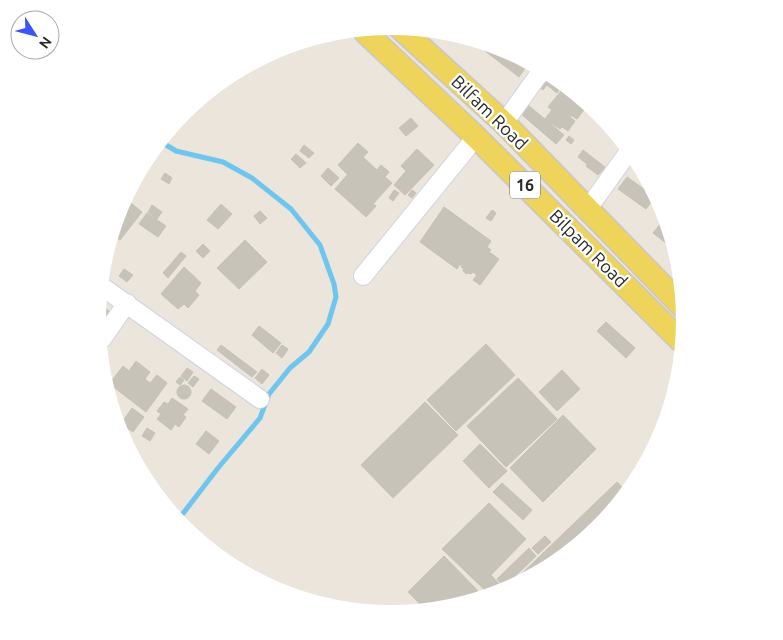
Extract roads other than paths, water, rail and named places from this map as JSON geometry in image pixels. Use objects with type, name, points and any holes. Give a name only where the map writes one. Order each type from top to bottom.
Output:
[{"type":"main road","name":"Bilpam Road","points":[[370,36],[476,137],[676,336]]},
{"type":"main road","name":"Bilfam Road","points":[[413,36],[504,123],[676,300]]},
{"type":"street","points":[[392,57],[408,36]]},
{"type":"street","points":[[504,123],[538,76]]},
{"type":"street","points":[[363,276],[476,137]]},
{"type":"street","points":[[587,210],[625,157]]},
{"type":"street","points":[[108,291],[260,400]]},
{"type":"street","points":[[107,332],[127,303]]},
{"type":"waterway","points":[[166,145],[176,151],[223,162],[252,178],[291,209],[320,245],[334,284],[336,297],[328,324],[309,352],[290,368],[269,394],[260,418],[183,514]]}]
